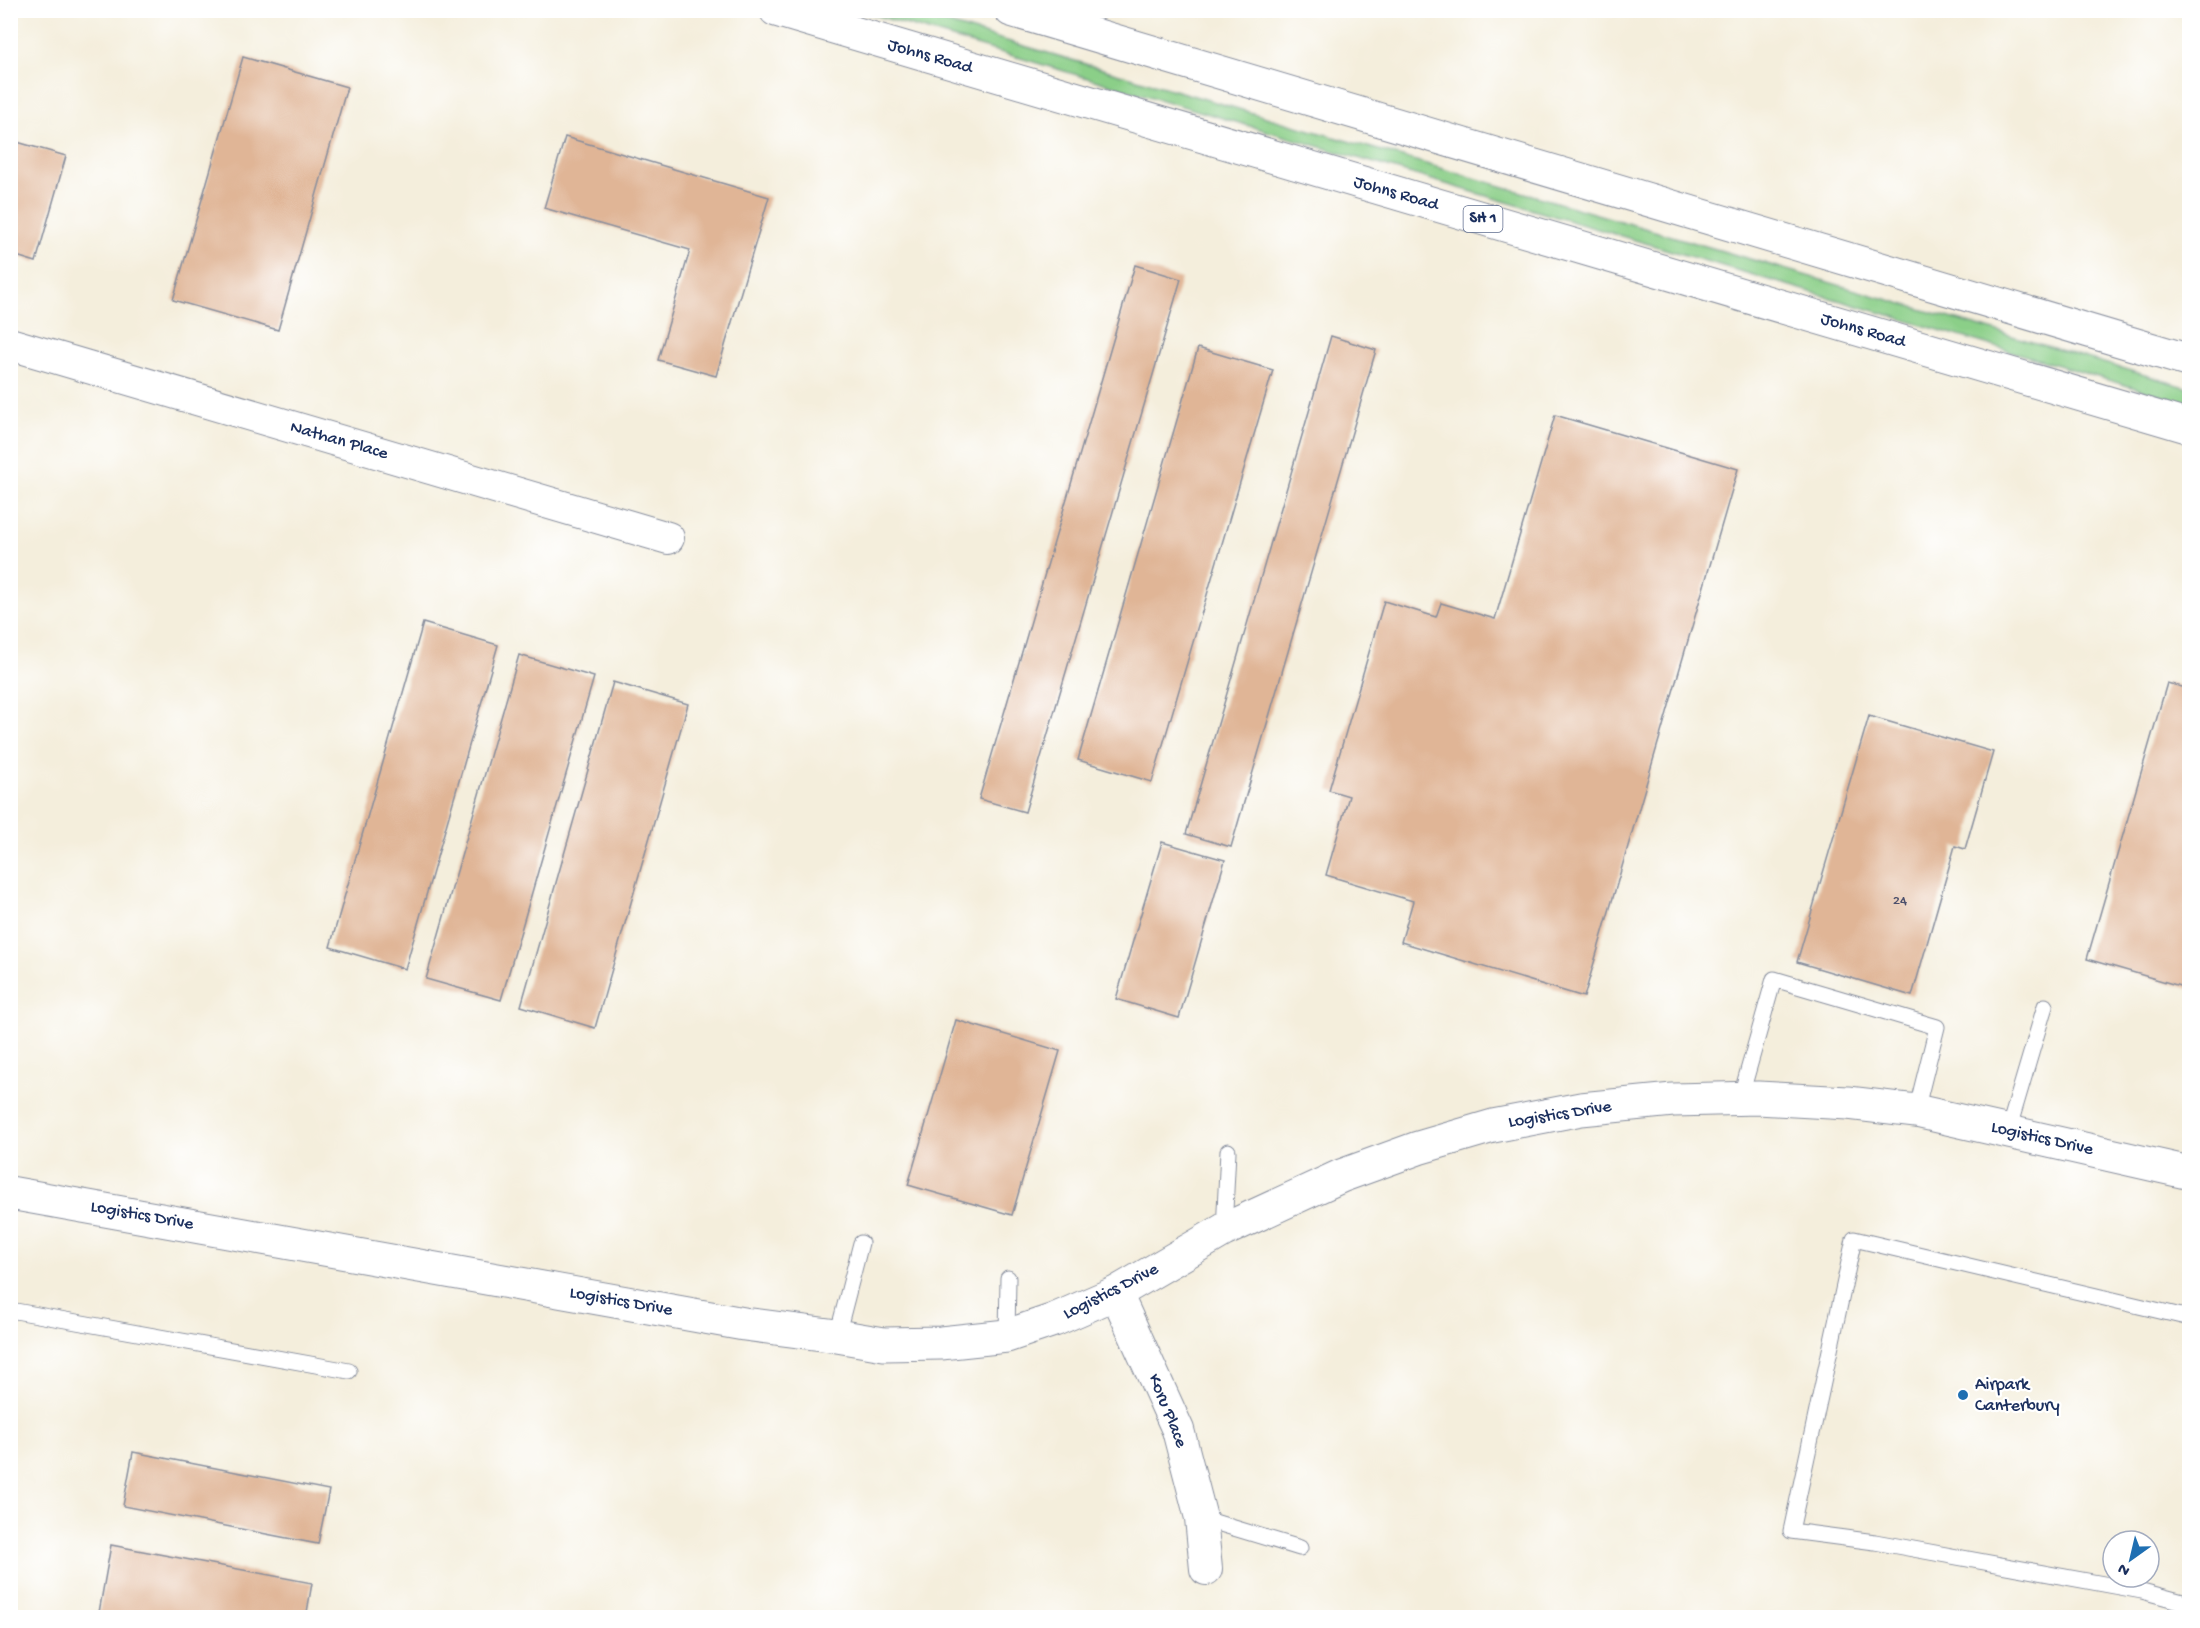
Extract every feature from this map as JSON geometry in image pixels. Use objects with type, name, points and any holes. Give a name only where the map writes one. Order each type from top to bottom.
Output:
[{"type":"main road","name":"Johns Road","points":[[776,10],[2190,427]]},
{"type":"main road","points":[[1011,10],[2190,360]]},
{"type":"main road","name":"Logistics Drive","points":[[10,1192],[744,1324],[837,1335],[884,1344],[940,1343],[1007,1336],[1054,1320],[1116,1293],[1224,1230],[1341,1176],[1418,1148],[1493,1126],[1581,1109],[1673,1100],[1740,1099],[1848,1103],[1916,1111],[2190,1173]]},
{"type":"street","name":"Nathan Place","points":[[10,344],[668,538]]},
{"type":"street","name":"Koru Place","points":[[1116,1293],[1178,1430],[1201,1518],[1206,1569]]},
{"type":"lane","points":[[1740,1099],[1774,979],[1937,1027],[1916,1111]]},
{"type":"lane","points":[[2008,1131],[2045,1006]]},
{"type":"lane","points":[[1224,1230],[1228,1151]]},
{"type":"lane","points":[[2190,1318],[1854,1239],[1791,1531],[1875,1542],[2142,1591],[2190,1604]]},
{"type":"lane","points":[[837,1335],[861,1243]]},
{"type":"lane","points":[[1007,1336],[1008,1278]]},
{"type":"lane","points":[[10,1310],[349,1371]]},
{"type":"lane","points":[[1201,1518],[1300,1548]]},
{"type":"green space","points":[[861,11],[905,11],[2189,388],[2189,404]]},
{"type":"building","points":[[243,57],[347,87],[278,330],[173,300]]},
{"type":"building","points":[[565,137],[769,197],[716,376],[658,360],[690,250],[544,208]]},
{"type":"building","points":[[10,140],[66,156],[36,262],[10,254]]},
{"type":"building","points":[[1135,265],[1181,279],[1025,812],[979,799]]},
{"type":"building","points":[[1331,336],[1376,350],[1231,847],[1186,834]]},
{"type":"building","points":[[1198,348],[1273,370],[1152,782],[1078,760]]},
{"type":"building","points":[[1555,415],[1738,469],[1584,997],[1401,942],[1413,901],[1326,875],[1349,796],[1329,790],[1384,601],[1436,617],[1441,603],[1495,619]]},
{"type":"building","points":[[423,623],[498,645],[405,969],[330,947]]},
{"type":"building","points":[[519,655],[594,677],[501,1000],[426,979]]},
{"type":"building","points":[[613,682],[688,704],[595,1028],[521,1006]]},
{"type":"building","points":[[2167,683],[2190,689],[2190,989],[2087,959]]},
{"type":"building","points":[[1869,716],[1993,752],[1965,849],[1955,846],[1912,996],[1797,962]]},
{"type":"building","points":[[1162,842],[1225,860],[1179,1018],[1116,999]]},
{"type":"building","points":[[956,1020],[1060,1051],[1012,1215],[908,1185]]},
{"type":"building","points":[[133,1452],[329,1490],[318,1544],[123,1506]]},
{"type":"building","points":[[111,1545],[312,1583],[306,1618],[98,1618]]},
{"type":"place","name":"Airpark Canterbury","points":[[1963,1395]]}]
